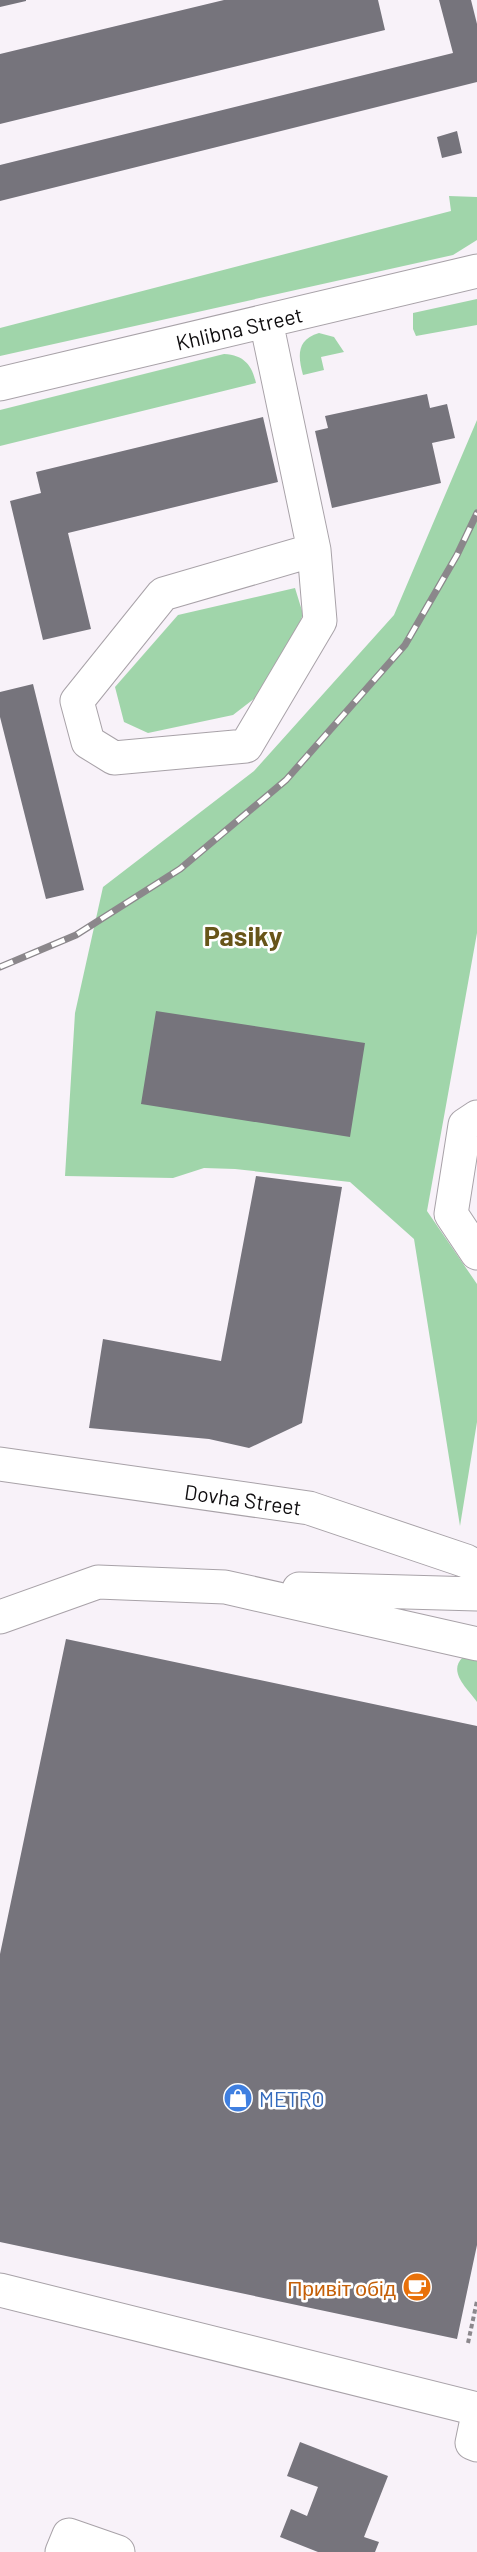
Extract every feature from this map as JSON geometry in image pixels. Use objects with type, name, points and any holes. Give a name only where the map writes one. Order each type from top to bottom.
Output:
[{"type":"street","name":"Khlibna Street","points":[[0,384],[477,271]]},
{"type":"street","points":[[266,321],[314,550],[320,621],[246,746],[114,758],[88,742],[77,702],[163,594],[314,550]]},
{"type":"street","points":[[477,1117],[465,1125],[451,1214],[477,1253]]},
{"type":"street","name":"Dovha Street","points":[[0,1464],[309,1508],[466,1561],[477,1568]]},
{"type":"street","points":[[0,1617],[98,1582],[477,1594]]},
{"type":"street","points":[[225,1587],[477,1644]]},
{"type":"street","points":[[0,2290],[477,2409]]},
{"type":"street","points":[[477,2419],[472,2443],[477,2445]]},
{"type":"street","points":[[62,2552],[69,2535],[118,2552]]},
{"type":"path","points":[[468,2343],[477,2301]]},
{"type":"green space","points":[[449,196],[477,197],[477,240],[453,255],[0,356],[0,328],[451,211]]},
{"type":"green space","points":[[477,299],[477,325],[416,336],[413,329],[413,313]]},
{"type":"green space","points":[[319,333],[334,337],[344,352],[321,357],[324,370],[303,375],[300,350],[306,340]]},
{"type":"green space","points":[[224,354],[237,356],[246,362],[256,383],[0,446],[0,410]]},
{"type":"green space","points":[[477,420],[477,933],[427,1211],[477,1284],[477,1422],[460,1526],[414,1239],[350,1182],[235,1169],[204,1168],[173,1178],[65,1176],[75,1013],[103,887],[254,771],[394,615]]},
{"type":"green space","points":[[295,588],[303,614],[277,681],[233,715],[148,733],[124,722],[115,687],[178,615]]},
{"type":"green space","points":[[463,1657],[477,1658],[477,1702],[458,1674],[457,1669]]},
{"type":"building","points":[[0,0],[26,0],[26,1],[0,7]]},
{"type":"building","points":[[224,0],[378,0],[385,30],[0,124],[0,54]]},
{"type":"building","points":[[439,0],[471,0],[477,24],[477,82],[0,201],[0,165],[453,53]]},
{"type":"building","points":[[457,131],[462,153],[442,158],[437,137]]},
{"type":"building","points":[[427,394],[430,408],[447,404],[455,438],[432,443],[441,483],[332,508],[315,431],[328,428],[325,416]]},
{"type":"building","points":[[263,417],[278,482],[68,533],[91,629],[43,640],[10,501],[41,493],[36,472]]},
{"type":"building","points":[[33,684],[84,890],[46,899],[0,717],[0,692]]},
{"type":"building","points":[[156,1011],[365,1043],[350,1137],[141,1104]]},
{"type":"building","points":[[256,1176],[342,1187],[302,1423],[249,1448],[209,1439],[89,1428],[103,1339],[221,1361]]},
{"type":"building","name":"METRO","points":[[66,1639],[477,1726],[477,2245],[457,2339],[0,2242],[0,1954]]},
{"type":"building","points":[[300,2442],[388,2476],[364,2537],[379,2542],[375,2552],[318,2552],[280,2537],[291,2509],[307,2516],[318,2487],[287,2476]]},
{"type":"railway","points":[[0,967],[76,935],[180,869],[286,780],[405,645],[457,555],[477,513]]},
{"type":"place","name":"METRO","points":[[238,2098]]},
{"type":"place","name":"Привіт обід","points":[[417,2287]]},
{"type":"district","name":"Pasiky","points":[[243,935]]}]
